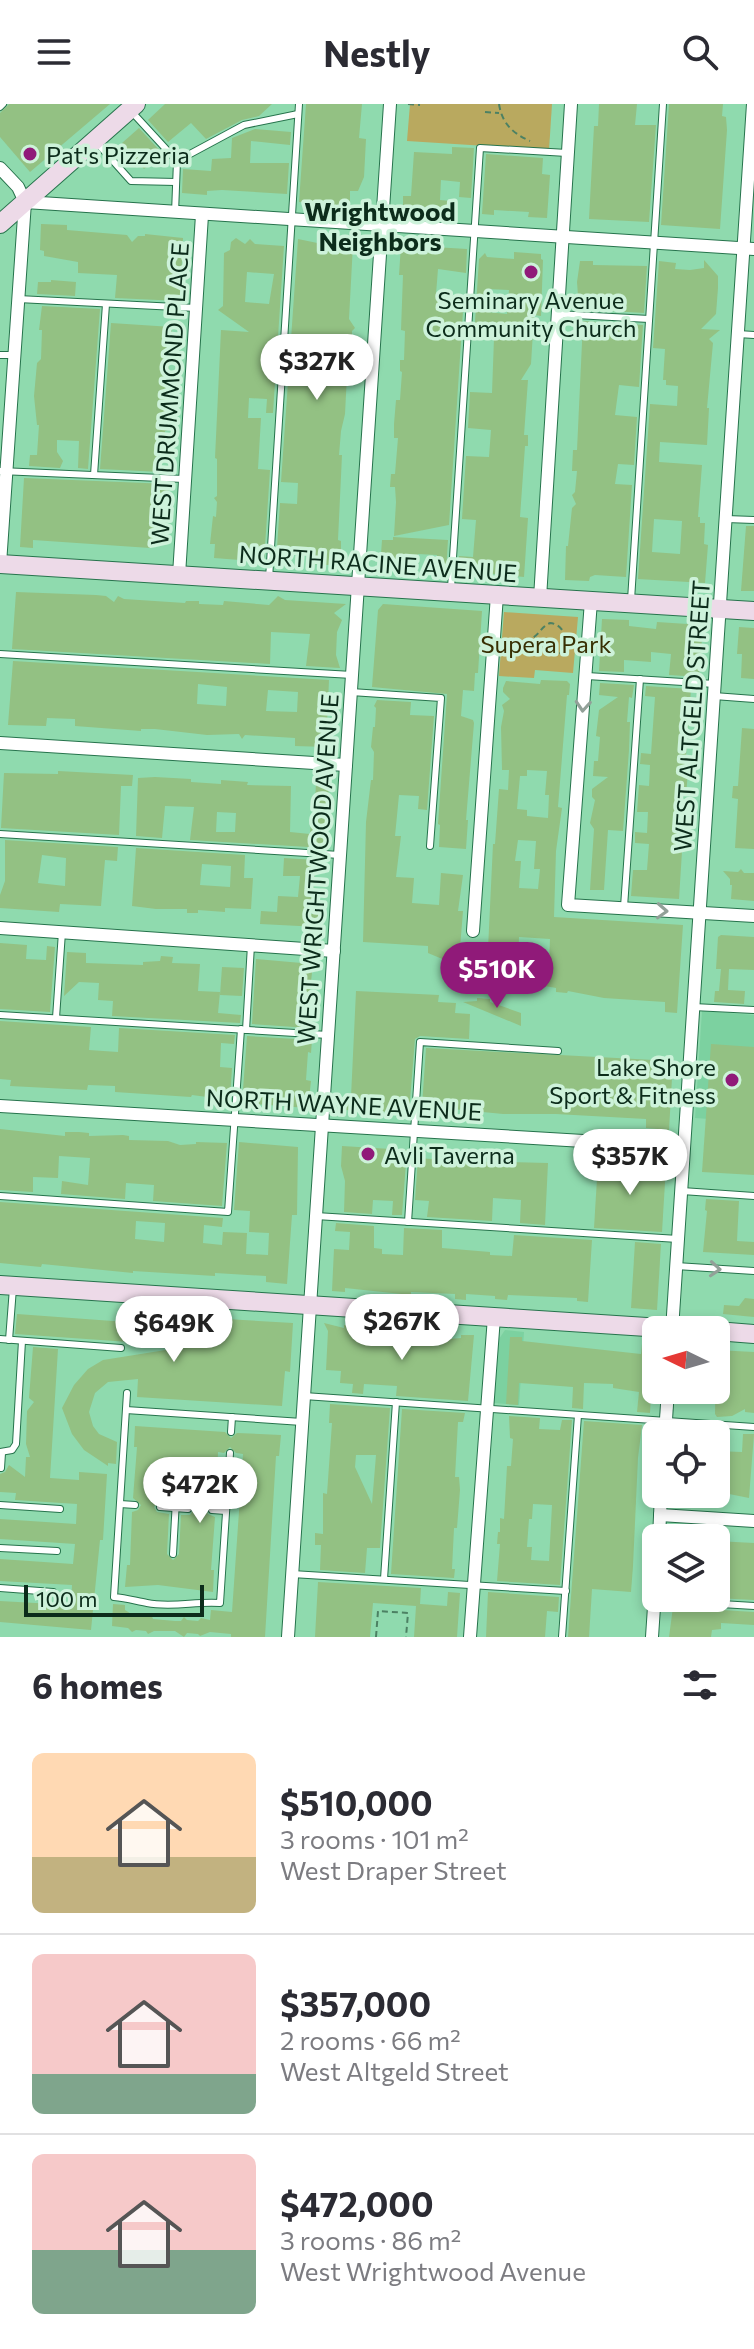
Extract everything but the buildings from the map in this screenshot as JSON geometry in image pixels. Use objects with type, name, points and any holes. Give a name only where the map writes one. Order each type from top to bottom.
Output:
[{"type":"street","name":"WEST WRIGHTWOOD AVENUE","points":[[288,1637],[390,104]]},
{"type":"street","points":[[540,598],[571,104]]},
{"type":"street","name":"WEST ALTGELD STREET","points":[[673,1316],[738,334],[749,249],[753,104]]},
{"type":"street","points":[[0,224],[133,107]]},
{"type":"street","points":[[0,168],[18,187],[25,202],[3,471],[0,564]]},
{"type":"street","points":[[25,202],[749,249]]},
{"type":"street","name":"WEST DRUMMOND PLACE","points":[[179,575],[202,215]]},
{"type":"street","name":"NORTH RACINE AVENUE","points":[[0,564],[754,611]]},
{"type":"street","points":[[473,931],[497,595]]},
{"type":"street","points":[[591,601],[568,905],[754,916]]},
{"type":"street","points":[[0,743],[346,765]]},
{"type":"street","points":[[0,928],[334,951]]},
{"type":"street","name":"NORTH WAYNE AVENUE","points":[[0,1106],[684,1147]]},
{"type":"street","points":[[6,1286],[642,1327]]},
{"type":"street","points":[[470,1637],[494,1317]]},
{"type":"street","points":[[730,1332],[754,1334]]},
{"type":"street","points":[[660,1508],[660,1524]]},
{"type":"street","points":[[660,1515],[754,1521]]},
{"type":"street","points":[[652,1637],[654,1612]]},
{"type":"lane","points":[[269,581],[299,104]]},
{"type":"lane","points":[[631,603],[663,104]]},
{"type":"lane","points":[[133,107],[177,161],[175,213]]},
{"type":"lane","points":[[177,161],[244,125],[298,114]]},
{"type":"lane","points":[[95,140],[131,181],[176,182]]},
{"type":"lane","points":[[451,592],[480,148],[567,153]]},
{"type":"lane","points":[[18,299],[196,308]]},
{"type":"lane","points":[[94,475],[106,304]]},
{"type":"lane","points":[[557,314],[649,319]]},
{"type":"lane","points":[[738,334],[754,335]]},
{"type":"lane","points":[[0,355],[14,355]]},
{"type":"lane","points":[[3,471],[185,479]]},
{"type":"lane","points":[[726,519],[754,520]]},
{"type":"lane","points":[[0,654],[352,675]]},
{"type":"lane","points":[[585,676],[640,679],[754,699]]},
{"type":"lane","points":[[624,909],[640,679]]},
{"type":"lane","points":[[351,692],[441,698],[430,846]]},
{"type":"lane","points":[[0,834],[340,855]]},
{"type":"lane","points":[[56,1018],[62,932]]},
{"type":"lane","points":[[0,1196],[228,1212],[251,945]]},
{"type":"lane","points":[[693,1007],[754,1010]]},
{"type":"lane","points":[[0,1015],[328,1035]]},
{"type":"lane","points":[[408,1222],[420,1042],[558,1051]]},
{"type":"lane","points":[[681,1191],[754,1196]]},
{"type":"lane","points":[[316,1216],[678,1239]]},
{"type":"lane","points":[[676,1266],[754,1271]]},
{"type":"lane","points":[[6,1286],[9,1340]]},
{"type":"lane","points":[[0,1339],[121,1348]]},
{"type":"lane","points":[[1,1468],[1,1452],[12,1450],[16,1444],[22,1341]]},
{"type":"lane","points":[[127,1393],[114,1597],[132,1598],[145,1603],[220,1603],[230,1453]]},
{"type":"lane","points":[[304,1396],[578,1415],[642,1424]]},
{"type":"lane","points":[[384,1579],[396,1402]]},
{"type":"lane","points":[[126,1410],[303,1422]]},
{"type":"lane","points":[[562,1637],[578,1415]]},
{"type":"lane","points":[[231,1432],[232,1417]]},
{"type":"lane","points":[[730,1427],[754,1427]]},
{"type":"lane","points":[[173,1554],[178,1464]]},
{"type":"lane","points":[[120,1504],[135,1505]]},
{"type":"lane","points":[[0,1505],[60,1509]]},
{"type":"lane","points":[[160,1507],[188,1509]]},
{"type":"lane","points":[[212,1510],[226,1511]]},
{"type":"lane","points":[[0,1548],[57,1551]]},
{"type":"lane","points":[[292,1574],[566,1591]]},
{"type":"lane","points":[[0,1588],[53,1592]]},
{"type":"lane","points":[[730,1605],[754,1606]]},
{"type":"path","points":[[408,104],[420,105]]},
{"type":"path","points":[[499,104],[510,128],[533,142]]},
{"type":"path","points":[[485,112],[501,113]]},
{"type":"path","points":[[500,644],[516,644],[535,637],[545,624],[555,623],[565,635],[567,644],[562,653],[552,654],[535,637]]},
{"type":"path","points":[[567,644],[578,645]]},
{"type":"path","points":[[376,1637],[378,1611],[408,1613],[406,1637]]},
{"type":"shaded area","points":[[702,1011],[754,1015],[754,1122],[695,1118]]},
{"type":"shaded area","points":[[505,1330],[524,1332],[519,1405],[493,1403],[499,1339]]},
{"type":"green space","points":[[410,104],[552,104],[549,150],[407,141]]},
{"type":"green space","name":"Supera Park","points":[[504,612],[578,617],[573,673],[535,670],[534,678],[499,676]]},
{"type":"place","name":"Pat's Pizzeria","points":[[30,154]]},
{"type":"place","name":"Seminary Avenue Community Church","points":[[531,272]]},
{"type":"place","name":"Lake Shore Sport & Fitness","points":[[732,1080]]},
{"type":"place","name":"Avli Taverna","points":[[368,1154]]},
{"type":"district","name":"Wrightwood Neighbors","points":[[380,225]]}]
